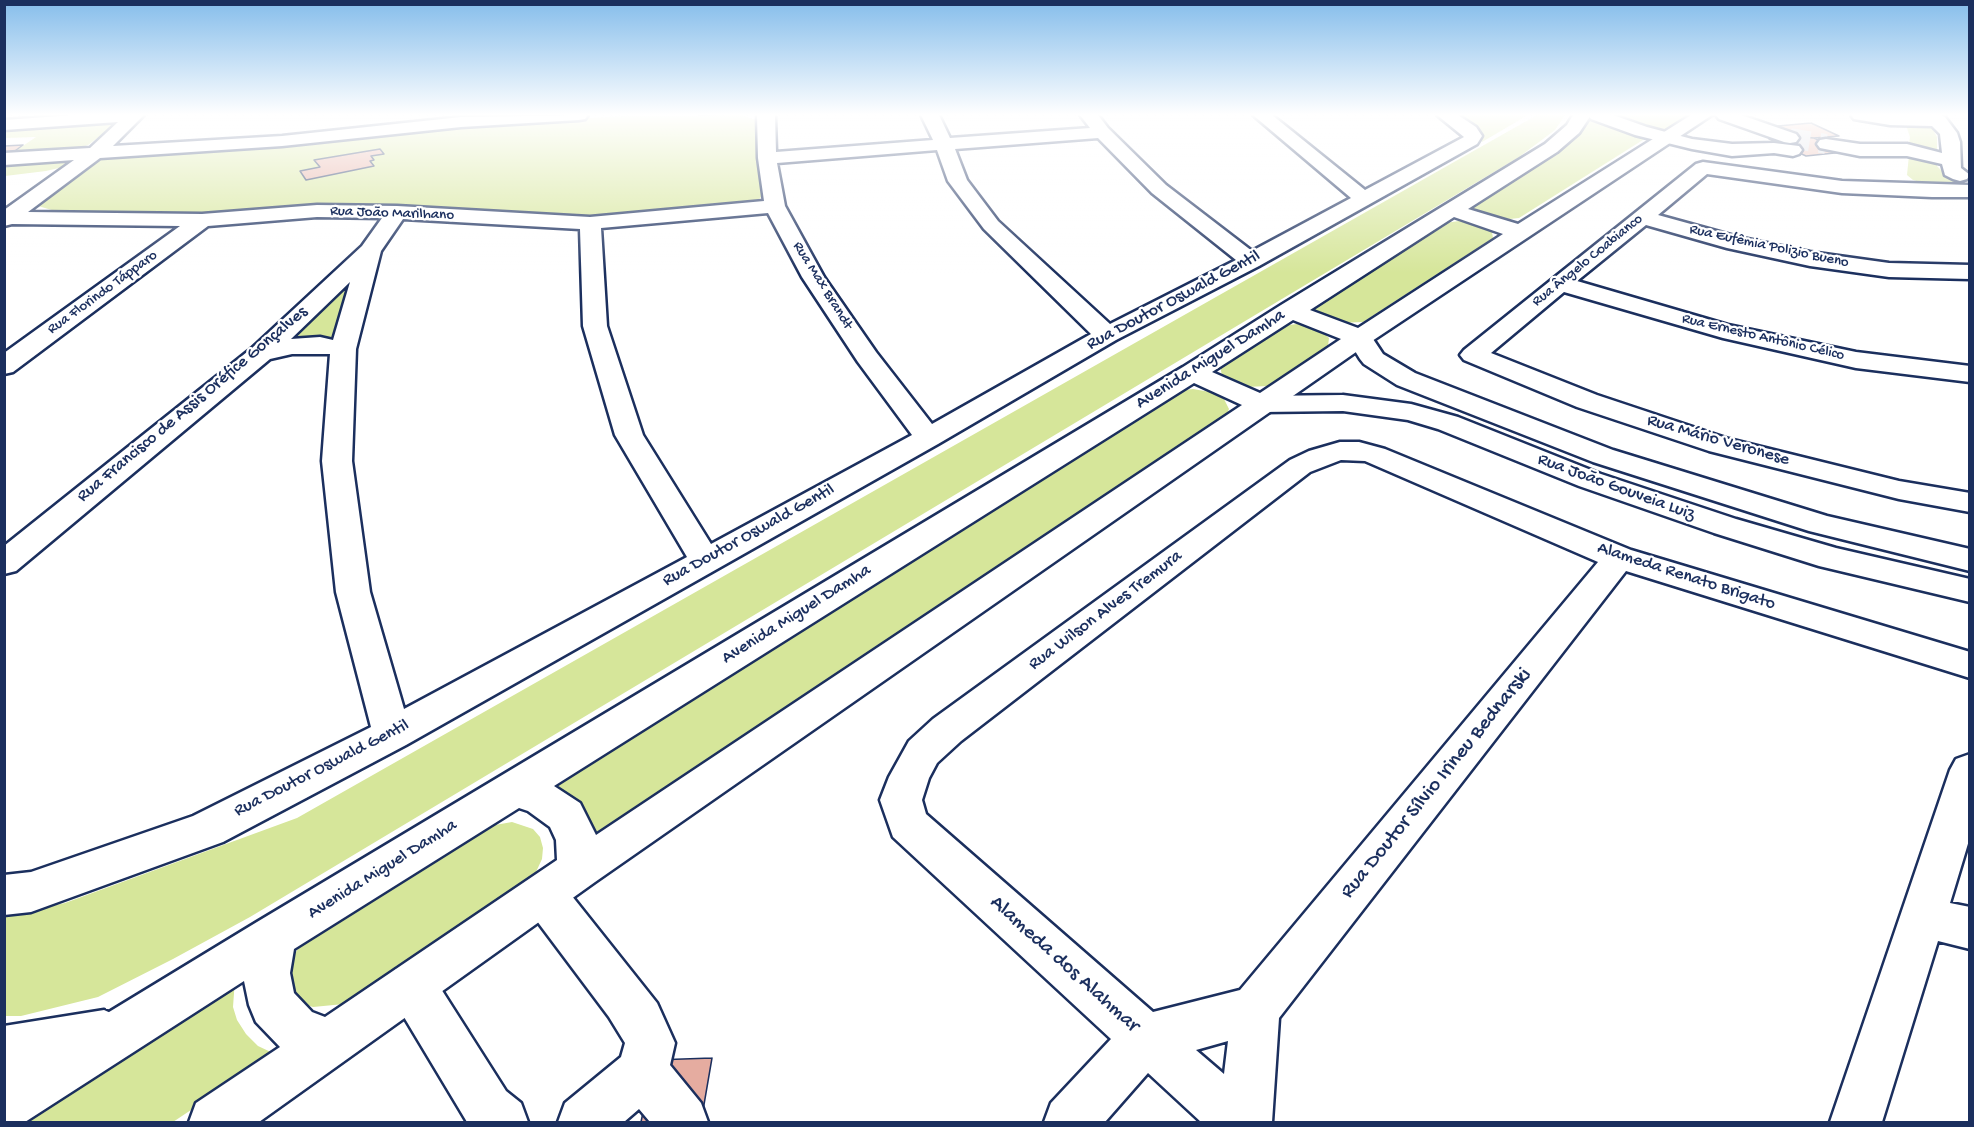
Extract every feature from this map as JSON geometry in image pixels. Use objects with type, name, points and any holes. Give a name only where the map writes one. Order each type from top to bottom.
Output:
[{"type":"street","points":[[4,196],[33,182],[65,174],[74,168]]},
{"type":"street","name":"Rua Max Brandt","points":[[769,168],[775,206],[813,277],[867,357],[928,438]]},
{"type":"street","points":[[953,168],[958,181],[992,225],[1107,335]]},
{"type":"street","points":[[1138,168],[1159,189],[1251,261]]},
{"type":"street","points":[[1326,168],[1364,199]]},
{"type":"street","name":"Rua Doutor Oswald Gentil","points":[[4,895],[31,891],[208,829],[392,734],[928,438],[1107,335],[1251,261],[1421,168]]},
{"type":"street","name":"Avenida Miguel Damha","points":[[4,1106],[514,789],[1192,373],[1289,310],[1520,168]]},
{"type":"street","points":[[215,1122],[1262,404],[1620,168]]},
{"type":"street","name":"Rua Ângelo Coabianco","points":[[1473,355],[1703,168],[1831,185],[1885,176]]},
{"type":"street","points":[[1871,168],[1885,176],[1951,191],[1970,202]]},
{"type":"street","points":[[1885,176],[1886,168]]},
{"type":"street","points":[[1952,168],[1952,171],[1970,180]]},
{"type":"street","points":[[4,177],[33,182]]},
{"type":"street","points":[[6,219],[33,182]]},
{"type":"street","name":"Rua João Marilhano","points":[[6,219],[202,220],[317,211],[397,212],[590,223],[775,206]]},
{"type":"street","points":[[1452,210],[1520,232]]},
{"type":"street","name":"Rua Francisco de Assis Oréfice Gonçalves","points":[[4,562],[261,353],[370,251],[397,212]]},
{"type":"street","name":"Rua Eufêmia Polizio Bueno","points":[[1642,218],[1735,243],[1810,259],[1889,270],[1970,272]]},
{"type":"street","name":"Rua Florindo Tápparo","points":[[4,366],[202,220]]},
{"type":"street","points":[[590,223],[595,326],[629,435],[705,560]]},
{"type":"street","points":[[370,251],[343,349],[337,460],[352,592],[392,734]]},
{"type":"street","name":"Rua Ernesto Antônio Célico","points":[[1561,284],[1734,333],[1856,360],[1970,374]]},
{"type":"street","points":[[1289,310],[1360,338]]},
{"type":"street","name":"Rua João Gouveia Luiz","points":[[1360,338],[1373,359],[1406,379],[1604,456],[1820,524],[1970,560]]},
{"type":"street","points":[[261,353],[292,346],[311,345],[343,349]]},
{"type":"street","name":"Rua Mário Veronese","points":[[1473,355],[1587,401],[1719,445],[1899,490],[1970,503]]},
{"type":"street","points":[[1192,373],[1262,404]]},
{"type":"street","name":"Rua João Gouveia Luiz","points":[[1262,404],[1343,404],[1411,412],[1448,423],[1590,480],[1725,526],[1831,558],[1970,591]]},
{"type":"street","name":"Alameda Renato Brigato","points":[[1340,451],[1359,451],[1389,460],[1619,558],[1970,665]]},
{"type":"street","name":"Rua Wilson Alves Tremura","points":[[901,800],[909,777],[923,752],[947,730],[1300,466],[1318,457],[1340,451]]},
{"type":"street","name":"Rua Doutor Sílvio Irineu Bednarski","points":[[1255,1010],[1619,558]]},
{"type":"street","points":[[1856,1122],[1970,770]]},
{"type":"street","points":[[514,789],[543,799],[565,815],[578,840],[562,882]]},
{"type":"street","name":"Alameda dos Alahmar","points":[[901,800],[908,824],[1145,1040],[1239,1122]]},
{"type":"street","points":[[562,882],[640,1020],[650,1043],[643,1072],[584,1122]]},
{"type":"street","points":[[1922,917],[1970,928]]},
{"type":"street","points":[[273,938],[266,973],[273,1005],[295,1029],[328,1043]]},
{"type":"street","points":[[412,986],[488,1109],[502,1122]]},
{"type":"street","points":[[1070,1122],[1145,1040],[1255,1010],[1246,1122]]},
{"type":"street","points":[[4,1051],[123,1032]]},
{"type":"street","points":[[643,1072],[682,1122]]},
{"type":"green space","points":[[5,168],[60,168],[46,171],[5,176]]},
{"type":"green space","points":[[87,168],[763,168],[765,193],[759,199],[745,204],[617,215],[567,216],[388,204],[316,205],[207,214],[62,213],[38,206]]},
{"type":"green space","points":[[1444,168],[1501,168],[250,917],[98,997],[21,1016],[5,1016],[4,917],[65,903],[297,818]]},
{"type":"green space","points":[[1532,168],[1599,168],[1519,218],[1501,220],[1474,212],[1472,209],[1475,204]]},
{"type":"green space","points":[[1908,168],[1939,168],[1961,183],[1934,186],[1913,180],[1907,175]]},
{"type":"green space","points":[[1459,221],[1488,229],[1492,232],[1493,238],[1363,322],[1339,323],[1318,314],[1315,310],[1316,303],[1445,223]]},
{"type":"green space","points":[[356,271],[337,343],[279,344]]},
{"type":"green space","points":[[1297,324],[1321,331],[1329,338],[1328,346],[1269,386],[1245,387],[1222,376],[1220,365],[1281,326]]},
{"type":"green space","points":[[1193,389],[1210,392],[1224,399],[1229,409],[1227,414],[589,843],[541,788],[1178,391]]},
{"type":"green space","points":[[512,822],[533,829],[540,837],[543,848],[542,859],[536,872],[525,883],[344,1004],[313,1007],[301,1003],[292,995],[288,971],[302,942],[484,827]]},
{"type":"green space","points":[[235,979],[233,1007],[237,1020],[258,1046],[275,1054],[173,1122],[12,1122]]},
{"type":"building","points":[[317,168],[366,168],[306,180],[300,171]]},
{"type":"building","points":[[712,1058],[701,1122],[641,1122],[654,1060]]}]
